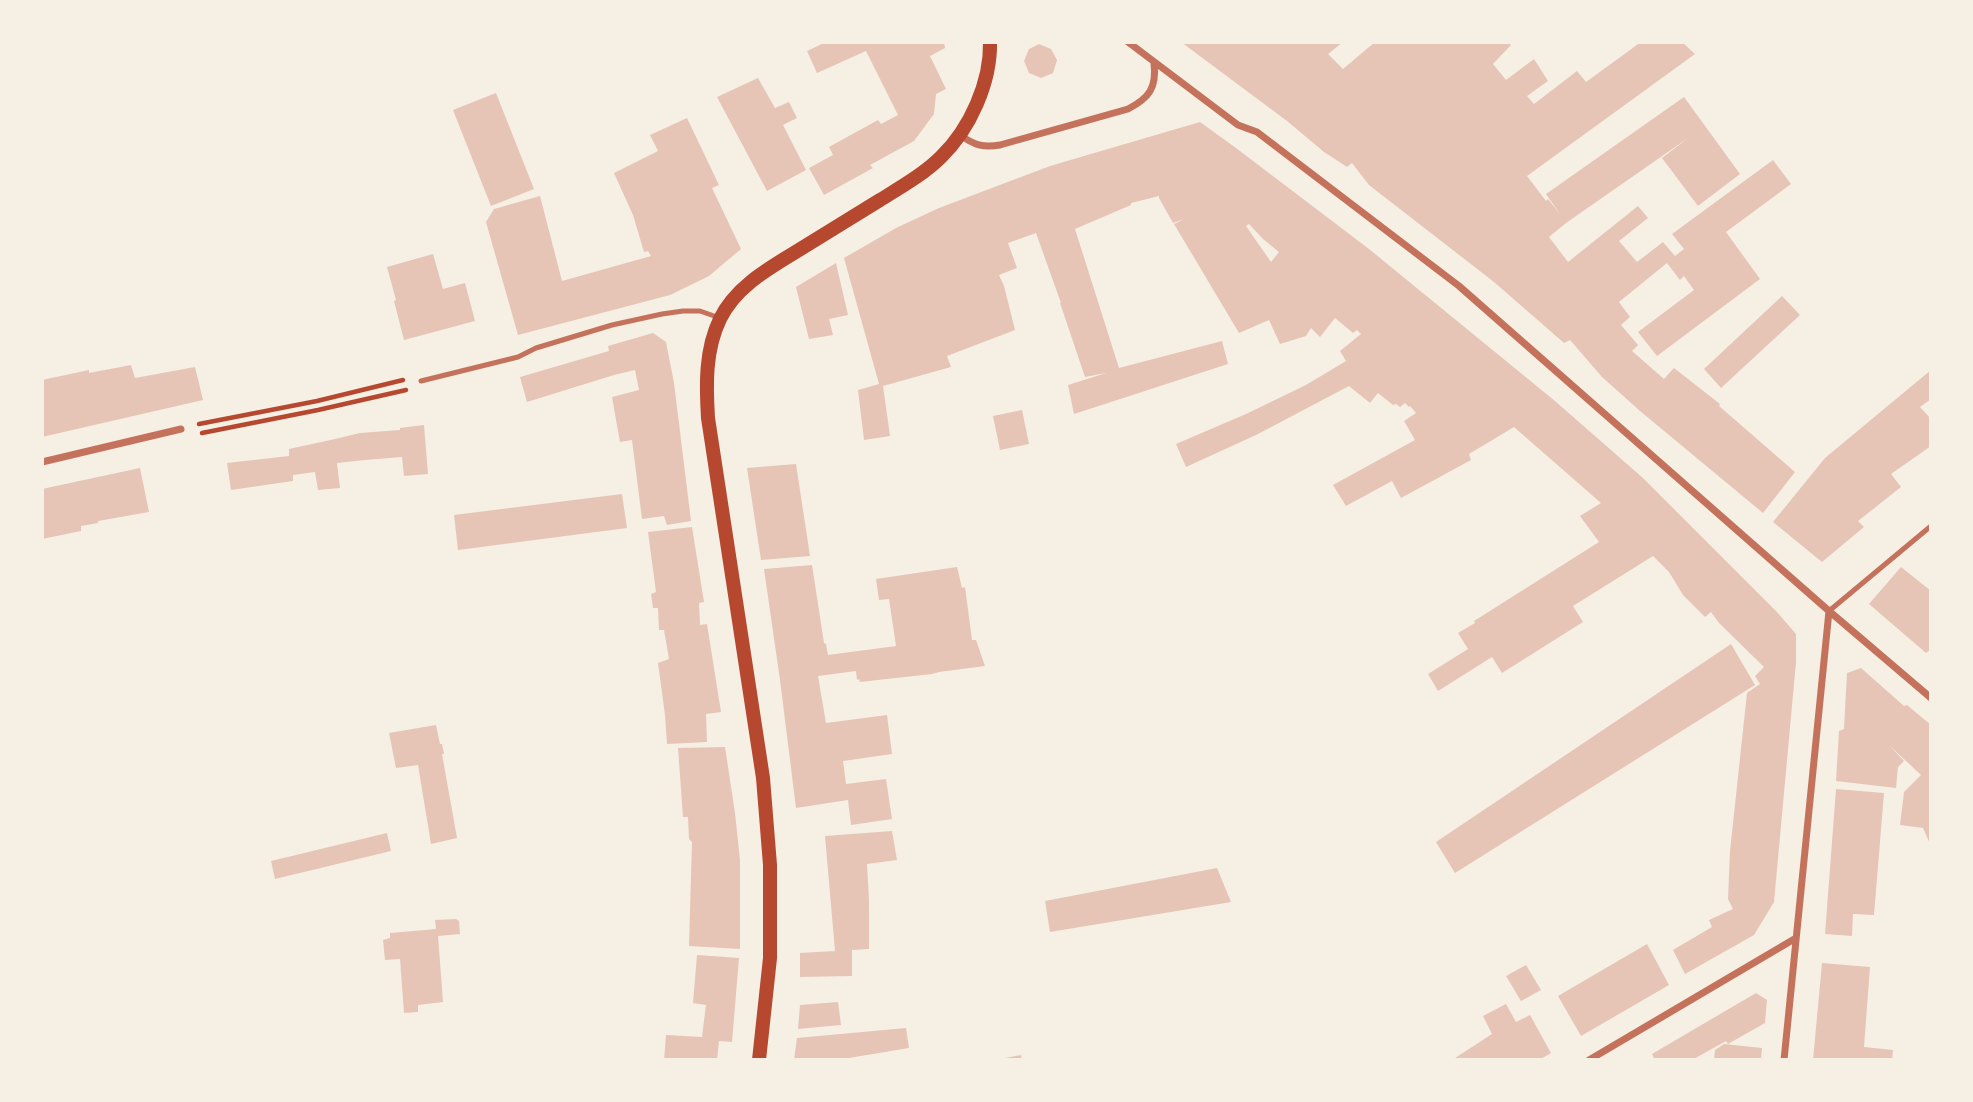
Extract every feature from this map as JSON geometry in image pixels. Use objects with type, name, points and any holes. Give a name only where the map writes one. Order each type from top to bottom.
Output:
[{"type":"main road","points":[[759,1060],[770,958],[770,865],[762,778],[708,418],[707,369],[712,345],[720,319],[736,297],[759,274],[913,180],[941,158],[960,135],[985,80],[990,42]]},
{"type":"street","points":[[1128,42],[1238,125],[1257,132],[1459,286],[1931,698]]},
{"type":"street","points":[[960,135],[972,144],[984,147],[1000,145],[1128,109],[1142,102],[1151,90],[1156,77],[1154,63]]},
{"type":"street","points":[[42,462],[181,429]]},
{"type":"street","points":[[1784,1060],[1829,611]]},
{"type":"street","points":[[1589,1060],[1796,938]]},
{"type":"lane","points":[[421,381],[518,357],[536,348],[599,329],[662,314],[701,311],[720,319]]},
{"type":"lane","points":[[1829,611],[1931,526]]},
{"type":"path","points":[[181,429],[317,401],[410,378],[421,381]]},
{"type":"path","points":[[181,429],[202,433],[297,414],[413,388],[421,381]]},
{"type":"building","points":[[826,42],[944,42],[945,48],[930,56],[946,89],[936,94],[934,114],[914,141],[824,195],[809,168],[833,155],[829,147],[878,120],[881,124],[898,115],[866,51],[817,73],[807,51]]},
{"type":"building","points":[[1181,42],[1343,42],[1328,54],[1343,69],[1375,42],[1509,42],[1511,45],[1493,64],[1506,80],[1534,59],[1548,81],[1527,96],[1534,104],[1577,71],[1586,82],[1641,42],[1682,42],[1695,54],[1527,176],[1560,214],[1546,194],[1684,97],[1740,174],[1698,206],[1662,158],[1688,138],[1549,237],[1568,262],[1638,206],[1648,218],[1619,241],[1637,262],[1663,242],[1675,256],[1684,249],[1672,234],[1773,160],[1791,184],[1726,232],[1760,279],[1657,356],[1638,332],[1694,290],[1684,276],[1680,280],[1667,263],[1619,302],[1630,317],[1621,325],[1638,345],[1632,351],[1664,379],[1674,368],[1720,404],[1719,406],[1795,472],[1763,513],[1602,377],[1570,340],[1564,343],[1494,282],[1369,185],[1352,163],[1347,167],[1324,152]]},
{"type":"building","points":[[1039,44],[1051,49],[1057,60],[1053,73],[1041,78],[1029,73],[1024,61],[1029,49]]},
{"type":"building","points":[[758,78],[775,108],[789,102],[797,118],[783,125],[806,170],[767,191],[717,97]]},
{"type":"building","points":[[496,93],[534,189],[491,206],[453,110]]},
{"type":"building","points":[[687,118],[719,185],[712,188],[741,249],[709,276],[670,295],[518,335],[486,222],[494,209],[540,196],[562,281],[651,256],[648,251],[644,252],[633,215],[614,173],[658,151],[650,135]]},
{"type":"building","points":[[1200,122],[1369,249],[1555,401],[1643,478],[1776,611],[1796,634],[1796,662],[1774,902],[1754,935],[1685,974],[1673,950],[1712,927],[1709,920],[1733,909],[1728,899],[1730,851],[1747,693],[1760,684],[1755,676],[1764,667],[1711,612],[1705,617],[1683,595],[1669,572],[1653,556],[1573,606],[1583,622],[1502,673],[1492,657],[1438,691],[1428,674],[1468,649],[1458,633],[1599,542],[1580,516],[1601,503],[1514,427],[1469,454],[1471,460],[1401,498],[1392,481],[1346,506],[1333,485],[1415,440],[1404,421],[1416,413],[1405,403],[1400,407],[1393,405],[1378,393],[1370,403],[1349,386],[1258,434],[1186,467],[1176,444],[1306,385],[1346,361],[1340,351],[1361,334],[1357,330],[1353,333],[1335,318],[1320,337],[1311,328],[1306,336],[1280,344],[1269,320],[1239,333],[1174,224],[1184,219],[1173,223],[1159,196],[1131,203],[1075,229],[1119,368],[1222,341],[1228,364],[1074,414],[1068,385],[1106,373],[1085,377],[1036,233],[1008,243],[1017,268],[999,275],[1015,330],[947,356],[951,367],[883,386],[890,436],[864,440],[858,390],[879,384],[844,258],[896,228],[939,208],[1050,166]],"holes":[[[1249,224],[1279,252],[1271,262],[1246,226]]]},
{"type":"building","points":[[433,254],[443,289],[465,283],[475,321],[404,340],[387,267]]},
{"type":"building","points":[[836,263],[848,315],[829,319],[833,335],[809,339],[796,287]]},
{"type":"building","points":[[1782,296],[1800,315],[1721,388],[1704,369]]},
{"type":"building","points":[[653,333],[666,342],[674,383],[691,521],[667,525],[664,516],[642,519],[632,440],[620,442],[612,397],[639,390],[635,370],[527,402],[520,377],[609,351],[608,346]]},
{"type":"building","points":[[131,365],[135,378],[195,367],[203,400],[42,437],[42,380]]},
{"type":"building","points":[[1931,370],[1931,399],[1920,407],[1931,419],[1931,446],[1891,474],[1901,487],[1858,521],[1864,527],[1822,562],[1773,522],[1825,458]]},
{"type":"building","points":[[1022,410],[1029,444],[1000,450],[993,416]]},
{"type":"building","points":[[424,425],[428,474],[404,476],[402,457],[365,460],[337,463],[340,488],[318,490],[315,472],[293,475],[293,481],[231,490],[227,463],[289,456],[289,449],[360,433]]},
{"type":"building","points":[[796,464],[810,556],[761,560],[747,468]]},
{"type":"building","points":[[140,468],[149,512],[98,521],[81,526],[81,531],[42,539],[42,489]]},
{"type":"building","points":[[622,494],[627,528],[458,550],[454,515]]},
{"type":"building","points":[[692,527],[704,602],[699,603],[700,625],[707,624],[721,712],[706,714],[707,742],[667,744],[658,663],[669,659],[664,630],[659,630],[658,608],[653,608],[651,594],[656,592],[648,532]]},
{"type":"building","points":[[812,565],[828,655],[896,646],[889,599],[879,600],[876,579],[957,567],[962,588],[965,587],[972,640],[976,640],[985,666],[860,682],[857,680],[856,671],[818,676],[826,723],[887,715],[892,754],[843,761],[846,784],[886,779],[892,819],[851,825],[848,800],[796,808],[764,569]]},
{"type":"building","points":[[1901,567],[1931,591],[1931,649],[1926,653],[1869,604]]},
{"type":"building","points":[[1731,644],[1755,685],[1455,873],[1436,842]]},
{"type":"building","points":[[1861,668],[1904,706],[1907,705],[1931,725],[1931,846],[1923,828],[1900,825],[1904,792],[1921,775],[1890,746],[1904,761],[1898,767],[1896,788],[1836,781],[1839,731],[1844,729],[1847,673]]},
{"type":"building","points":[[436,725],[444,754],[457,838],[431,844],[418,765],[396,768],[389,733]]},
{"type":"building","points":[[725,747],[740,860],[740,949],[689,946],[692,842],[689,839],[688,817],[683,817],[678,748]]},
{"type":"building","points":[[1836,789],[1884,793],[1874,915],[1853,914],[1852,936],[1825,934]]},
{"type":"building","points":[[892,831],[897,860],[867,864],[869,949],[852,950],[852,976],[800,977],[800,953],[835,951],[825,836]]},
{"type":"building","points":[[387,833],[391,851],[275,879],[271,861]]},
{"type":"building","points":[[1217,868],[1231,902],[1050,932],[1045,901]]},
{"type":"building","points":[[435,920],[459,921],[460,934],[438,936],[443,1002],[418,1005],[418,1012],[404,1013],[400,959],[385,960],[383,940],[390,938],[390,933],[436,929]]},
{"type":"building","points":[[1647,944],[1669,985],[1581,1036],[1558,996]]},
{"type":"building","points":[[697,955],[739,958],[732,1042],[719,1041],[717,1060],[664,1060],[666,1035],[702,1037],[706,1005],[693,1003]]},
{"type":"building","points":[[1822,963],[1870,967],[1864,1047],[1893,1050],[1892,1060],[1813,1060]]},
{"type":"building","points":[[1526,965],[1541,990],[1521,1001],[1506,976]]},
{"type":"building","points":[[1756,993],[1767,1000],[1765,1023],[1692,1060],[1655,1060],[1652,1054]]},
{"type":"building","points":[[838,1002],[841,1025],[798,1029],[800,1005]]},
{"type":"building","points":[[1506,1004],[1516,1022],[1530,1015],[1551,1053],[1539,1060],[1452,1060],[1492,1034],[1483,1016]]},
{"type":"building","points":[[906,1028],[909,1048],[837,1060],[794,1060],[797,1038]]},
{"type":"building","points":[[1724,1044],[1762,1048],[1761,1060],[1714,1060],[1715,1050]]},
{"type":"building","points":[[1021,1055],[1022,1060],[1000,1060],[1000,1059]]}]
